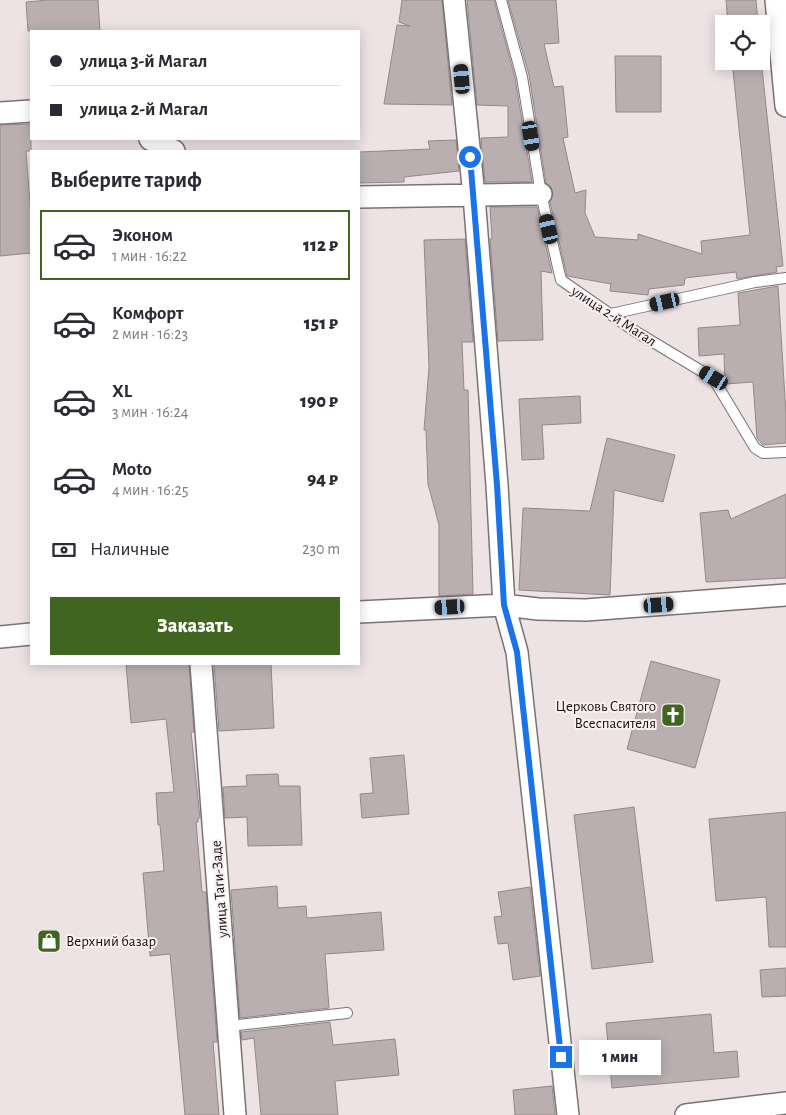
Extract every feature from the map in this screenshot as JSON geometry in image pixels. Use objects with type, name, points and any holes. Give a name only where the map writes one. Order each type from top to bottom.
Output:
[{"type":"street","points":[[454,0],[474,196],[497,485],[504,605],[517,652],[568,1115]]},
{"type":"street","points":[[776,0],[786,106]]},
{"type":"street","points":[[0,113],[30,111]]},
{"type":"street","points":[[152,140],[172,150]]},
{"type":"street","points":[[360,197],[541,194]]},
{"type":"street","points":[[360,612],[504,605],[538,610],[586,610],[786,595]]},
{"type":"street","points":[[0,637],[30,634]]},
{"type":"street","name":"улица Таги-Заде","points":[[201,665],[236,1115]]},
{"type":"street","points":[[686,1115],[786,1103]]},
{"type":"lane","name":"улица 2-й Магал","points":[[501,0],[522,77],[541,194],[561,280],[633,330],[714,378],[755,448],[763,453],[786,452]]},
{"type":"lane","points":[[611,314],[755,282],[786,278]]},
{"type":"lane","points":[[229,1026],[347,1013]]},
{"type":"building","points":[[98,0],[100,30],[28,31],[26,2]]},
{"type":"building","points":[[402,0],[442,0],[452,105],[384,104],[397,25],[410,26],[399,22]]},
{"type":"building","points":[[467,0],[494,0],[515,78],[532,182],[485,182],[481,138],[508,137],[508,106],[477,105]]},
{"type":"building","points":[[508,0],[556,0],[559,43],[544,44],[554,87],[563,86],[568,137],[563,138],[575,193],[586,190],[585,213],[595,237],[638,240],[638,234],[702,254],[701,241],[750,235],[733,70],[762,70],[783,266],[776,267],[777,272],[737,279],[736,272],[685,278],[684,285],[649,289],[648,295],[610,291],[611,284],[567,276],[550,202],[553,193],[551,187],[546,183],[529,75]]},
{"type":"building","points":[[726,0],[756,0],[757,15],[727,15]]},
{"type":"building","points":[[615,56],[661,56],[661,112],[616,112]]},
{"type":"building","points":[[30,124],[31,150],[26,151],[30,204],[30,253],[0,256],[0,125]]},
{"type":"building","points":[[456,140],[459,171],[404,177],[404,182],[360,183],[360,152],[430,149],[428,141]]},
{"type":"building","points":[[490,207],[537,207],[552,273],[541,271],[543,340],[498,341],[490,239],[492,239]]},
{"type":"building","points":[[465,239],[473,342],[462,342],[464,390],[468,390],[473,594],[439,596],[439,525],[428,484],[426,430],[424,430],[429,367],[424,240]]},
{"type":"building","points":[[778,286],[786,443],[763,445],[757,438],[753,382],[725,384],[724,354],[699,356],[698,328],[740,325],[738,293]]},
{"type":"building","points":[[580,396],[581,423],[542,425],[544,459],[522,460],[519,399]]},
{"type":"building","points":[[607,438],[675,455],[663,502],[614,490],[610,595],[519,590],[523,508],[590,511]]},
{"type":"building","points":[[786,494],[786,578],[706,582],[700,513],[728,510],[731,519]]},
{"type":"building","name":"Церковь Святого Всеспасителя","points":[[651,661],[720,680],[695,768],[627,749]]},
{"type":"building","points":[[126,665],[189,665],[194,732],[191,732],[200,818],[196,822],[202,892],[206,892],[217,1042],[213,1042],[219,1115],[185,1115],[170,954],[150,956],[143,873],[164,871],[156,793],[174,792],[166,719],[131,723]]},
{"type":"building","points":[[214,665],[271,665],[274,728],[219,731]]},
{"type":"building","points":[[404,755],[409,814],[362,818],[360,794],[373,793],[370,758]]},
{"type":"building","points":[[278,774],[279,786],[300,786],[302,845],[248,846],[247,817],[225,818],[223,787],[247,786],[246,775]]},
{"type":"building","points":[[634,807],[653,962],[592,969],[574,815]]},
{"type":"building","points":[[786,812],[786,947],[769,947],[766,897],[716,901],[709,819]]},
{"type":"building","points":[[277,886],[278,908],[306,906],[307,918],[381,912],[384,950],[325,954],[329,1008],[240,1018],[231,890]]},
{"type":"building","points":[[530,887],[540,976],[513,980],[508,943],[498,944],[494,917],[502,916],[498,892]]},
{"type":"building","points":[[786,968],[786,996],[762,997],[760,970]]},
{"type":"building","points":[[711,1014],[714,1053],[737,1051],[739,1077],[612,1088],[606,1023]]},
{"type":"building","points":[[330,1022],[333,1045],[395,1039],[399,1075],[335,1081],[338,1115],[261,1115],[254,1038],[242,1040],[241,1032]]},
{"type":"building","points":[[552,1086],[555,1115],[515,1115],[513,1090]]},
{"type":"place","name":"Церковь Святого Всеспасителя","points":[[673,715]]},
{"type":"place","name":"Верхний базар","points":[[49,941]]},
{"type":"route","points":[[470,157],[497,485],[504,605],[517,652],[561,1057]]}]
